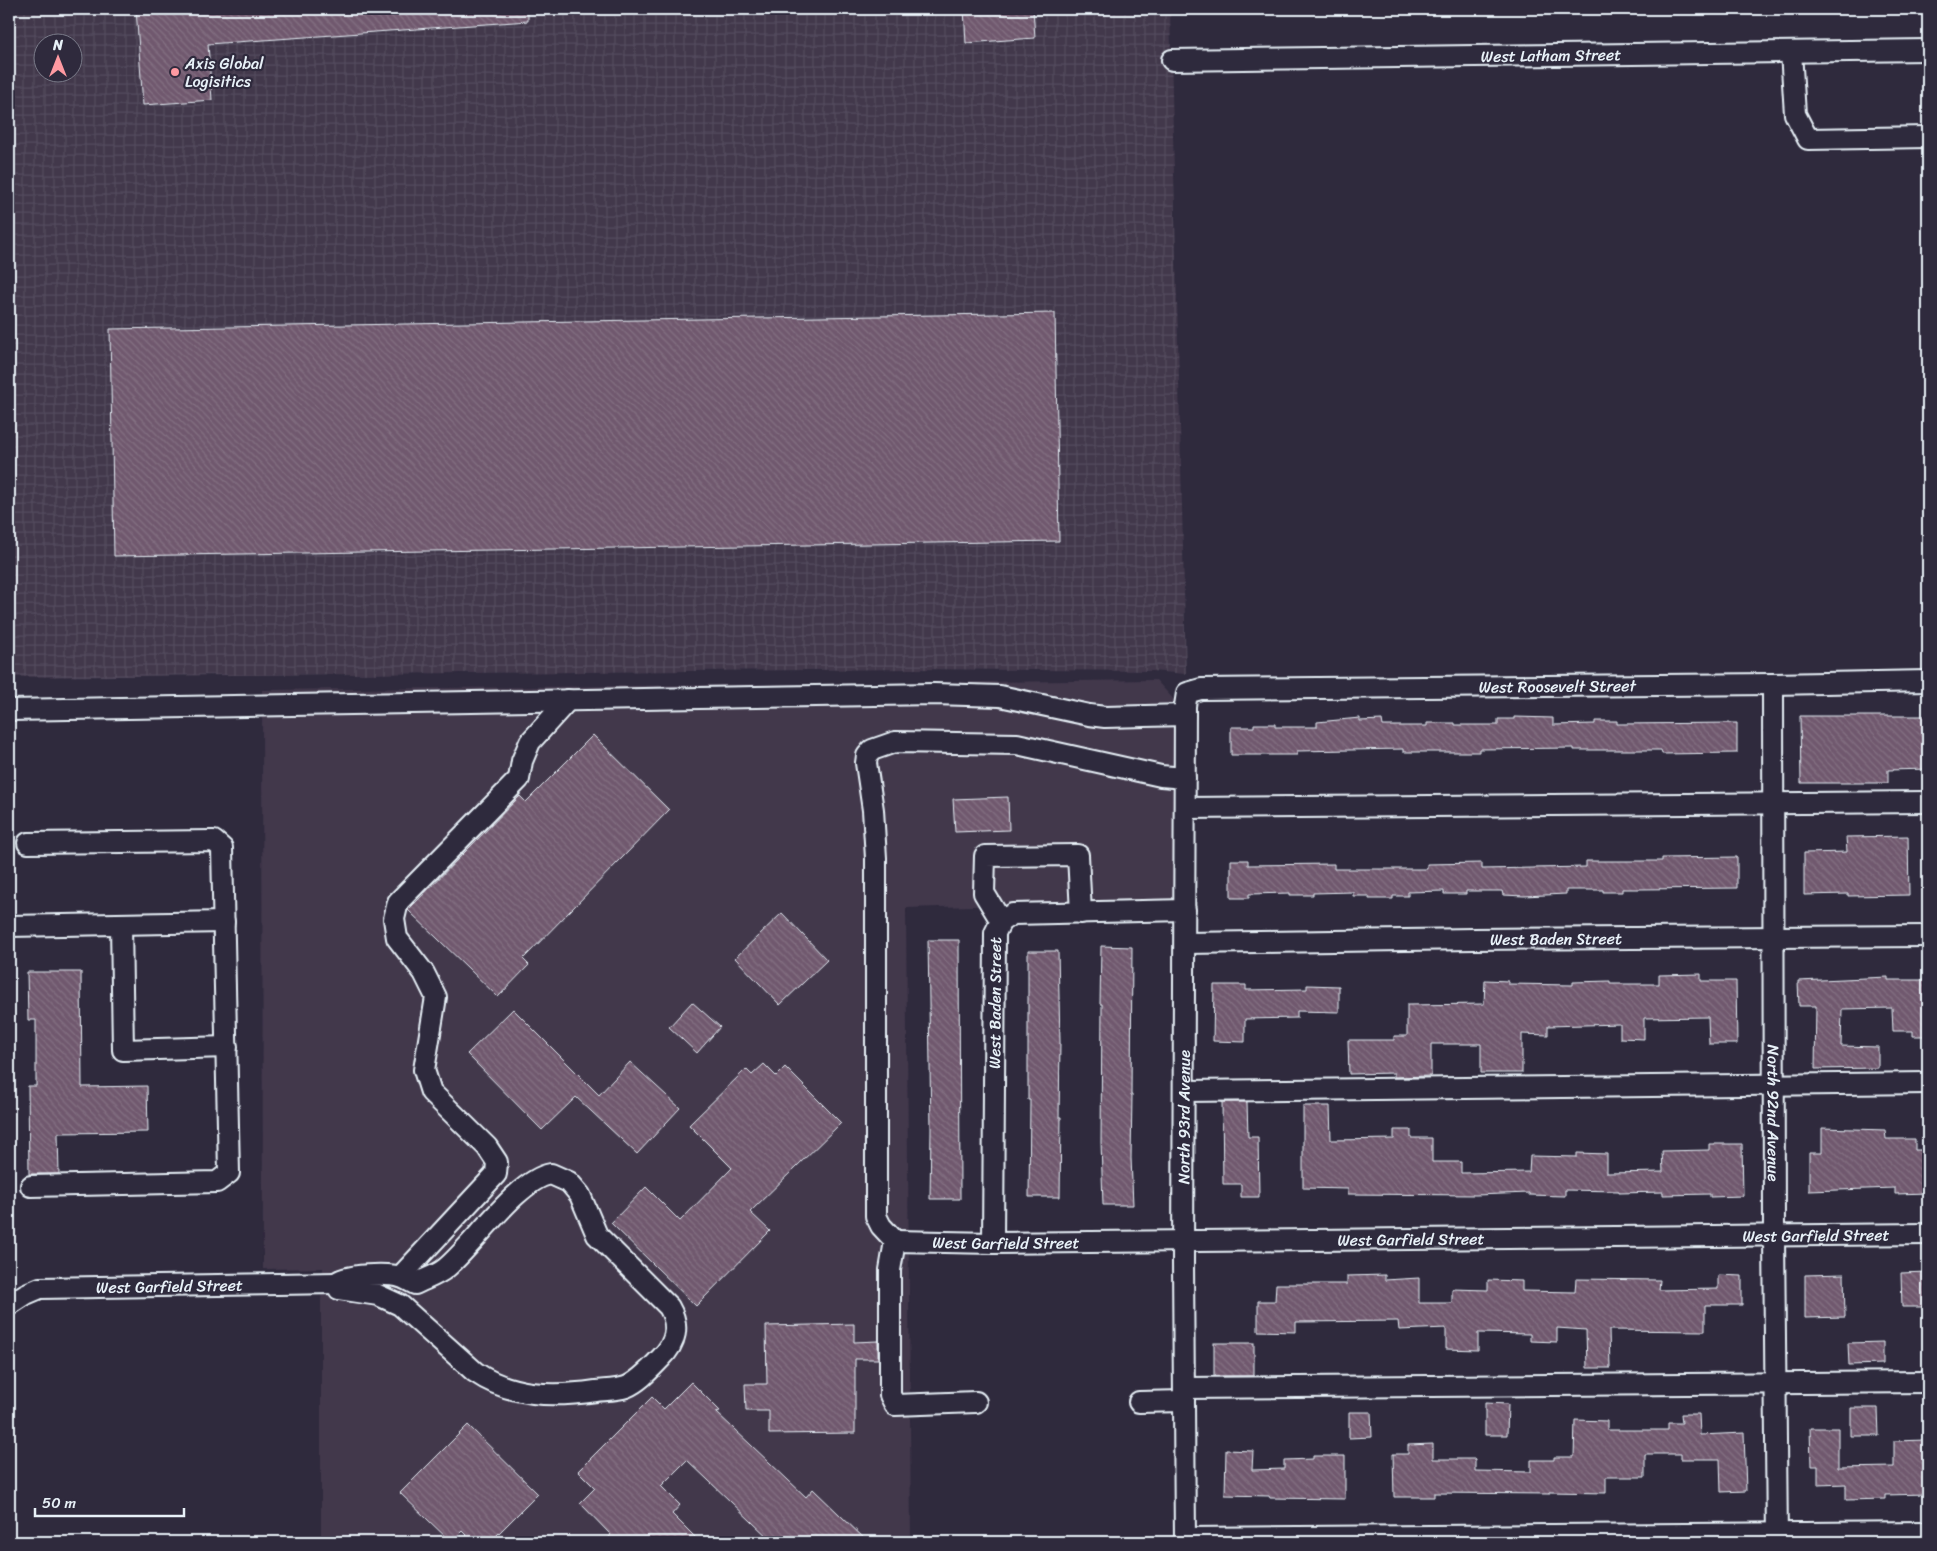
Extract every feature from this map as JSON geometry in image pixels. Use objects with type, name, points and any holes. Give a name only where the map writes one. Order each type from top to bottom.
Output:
[{"type":"street","name":"West Latham Street","points":[[1172,60],[1928,50]]},
{"type":"street","points":[[1791,52],[1795,114],[1808,138],[1928,137]]},
{"type":"street","name":"West Roosevelt Street","points":[[1187,693],[1201,688],[1773,684],[1928,681]]},
{"type":"street","name":"North 92nd Avenue","points":[[1773,684],[1774,1236],[1777,1538]]},
{"type":"street","name":"North 93rd Avenue","points":[[1185,1540],[1183,1242],[1185,714],[1187,693]]},
{"type":"street","points":[[9,710],[934,694],[1000,696],[1105,717],[1185,714]]},
{"type":"street","points":[[400,1277],[496,1174],[497,1162],[487,1147],[431,1092],[424,1070],[436,997],[424,973],[398,938],[394,919],[398,902],[519,779],[522,761],[530,742],[568,700]]},
{"type":"street","points":[[976,1402],[895,1405],[890,1395],[890,1270],[895,1241],[881,1226],[876,1216],[876,858],[873,810],[866,763],[867,756],[872,750],[895,742],[1017,744],[1161,776],[1185,778]]},
{"type":"street","points":[[1185,808],[1928,802]]},
{"type":"street","points":[[28,843],[214,841],[222,848],[229,1173],[217,1182],[31,1186]]},
{"type":"street","points":[[1001,921],[984,893],[985,856],[1078,855],[1081,913]]},
{"type":"street","name":"West Baden Street","points":[[993,1244],[995,933],[1001,921],[1013,914],[1185,910]]},
{"type":"street","points":[[9,926],[224,922]]},
{"type":"street","points":[[121,924],[123,1050],[227,1047]]},
{"type":"street","name":"West Baden Street","points":[[1185,943],[1928,936]]},
{"type":"street","points":[[1184,1091],[1928,1083]]},
{"type":"street","points":[[551,1174],[569,1182],[575,1188],[597,1235],[669,1307],[674,1315],[676,1332],[665,1354],[641,1378],[626,1387],[565,1395],[544,1395],[503,1388],[487,1380],[400,1305],[378,1295],[339,1289],[336,1283],[340,1279],[374,1275],[400,1277],[416,1284],[445,1269],[526,1185],[544,1175],[551,1174]]},
{"type":"street","name":"West Garfield Street","points":[[895,1241],[993,1244],[1928,1234]]},
{"type":"street","name":"West Garfield Street","points":[[9,1305],[40,1288],[336,1283]]},
{"type":"street","points":[[1139,1402],[1184,1395],[1776,1383],[1928,1382]]},
{"type":"street","points":[[1185,1540],[1777,1538],[1928,1532]]},
{"type":"shaded area","points":[[9,9],[1170,9],[1186,674],[1152,671],[912,669],[9,677]]},
{"type":"shaded area","points":[[1156,680],[1175,701],[1178,900],[906,908],[911,1542],[321,1542],[321,1300],[323,1268],[263,1269],[262,690]]},
{"type":"building","name":"Axis Global Logisitics","points":[[136,9],[528,9],[528,21],[208,44],[212,100],[143,105]]},
{"type":"building","points":[[964,9],[1033,9],[1035,38],[966,43]]},
{"type":"building","points":[[1055,313],[1059,541],[114,556],[110,329]]},
{"type":"building","points":[[1800,716],[1928,716],[1928,769],[1888,770],[1888,783],[1801,783]]},
{"type":"building","points":[[1514,717],[1553,718],[1553,725],[1595,724],[1595,721],[1617,721],[1617,724],[1737,723],[1737,753],[1662,754],[1661,750],[1574,750],[1574,748],[1479,749],[1479,752],[1403,752],[1403,749],[1297,751],[1297,755],[1231,755],[1231,727],[1254,727],[1254,724],[1275,724],[1275,727],[1317,727],[1317,722],[1360,718],[1360,721],[1382,720],[1383,726],[1427,726],[1427,723],[1498,725],[1498,719],[1514,719]]},
{"type":"building","points":[[593,735],[669,810],[523,959],[529,965],[498,997],[408,910],[520,796],[526,802]]},
{"type":"building","points":[[1008,797],[1009,830],[955,832],[953,799]]},
{"type":"building","points":[[1908,836],[1909,895],[1804,895],[1804,853],[1847,852],[1846,837]]},
{"type":"building","points":[[1737,857],[1737,888],[1622,889],[1622,892],[1566,890],[1566,894],[1524,896],[1503,895],[1502,891],[1466,891],[1466,894],[1444,894],[1444,891],[1408,892],[1408,896],[1393,896],[1393,899],[1369,899],[1369,896],[1353,896],[1353,892],[1313,893],[1313,895],[1290,895],[1290,893],[1249,894],[1249,898],[1231,898],[1231,860],[1248,860],[1248,865],[1334,864],[1334,869],[1427,869],[1427,864],[1482,863],[1482,869],[1586,867],[1586,861],[1662,861],[1662,858]]},
{"type":"building","points":[[782,913],[827,960],[780,1005],[735,958]]},
{"type":"building","points":[[928,940],[959,940],[960,1199],[930,1199],[931,1129]]},
{"type":"building","points":[[1101,946],[1132,947],[1131,1158],[1133,1205],[1103,1205],[1101,1142]]},
{"type":"building","points":[[1028,951],[1058,951],[1059,1117],[1061,1117],[1060,1197],[1029,1197]]},
{"type":"building","points":[[27,972],[81,972],[82,1087],[147,1086],[148,1132],[58,1133],[59,1174],[29,1174],[28,1086],[36,1086],[36,1020],[28,1020]]},
{"type":"building","points":[[1701,974],[1701,981],[1736,981],[1737,1044],[1709,1044],[1708,1017],[1644,1018],[1644,1039],[1620,1038],[1620,1024],[1548,1026],[1548,1035],[1522,1034],[1522,1073],[1481,1073],[1481,1044],[1431,1044],[1431,1076],[1394,1077],[1394,1073],[1349,1074],[1348,1040],[1394,1040],[1394,1036],[1407,1036],[1407,1005],[1484,1004],[1485,980],[1508,981],[1508,984],[1573,985],[1573,982],[1610,981],[1610,984],[1659,984],[1659,975]]},
{"type":"building","points":[[1888,977],[1888,980],[1928,980],[1928,1036],[1913,1036],[1913,1031],[1893,1031],[1892,1008],[1842,1009],[1841,1046],[1878,1047],[1878,1068],[1815,1069],[1816,1006],[1799,1006],[1798,981]]},
{"type":"building","points":[[1214,985],[1246,985],[1246,990],[1307,989],[1307,985],[1339,986],[1339,1012],[1297,1011],[1297,1018],[1245,1019],[1245,1042],[1213,1041]]},
{"type":"building","points":[[692,1002],[720,1027],[697,1053],[669,1027]]},
{"type":"building","points":[[513,1009],[599,1095],[630,1062],[680,1108],[637,1154],[576,1097],[542,1130],[467,1054]]},
{"type":"building","points":[[764,1064],[776,1076],[785,1067],[841,1123],[750,1212],[770,1231],[696,1306],[611,1223],[646,1187],[680,1221],[732,1168],[689,1125],[746,1069],[752,1075]]},
{"type":"building","points":[[1222,1102],[1247,1102],[1248,1137],[1258,1137],[1259,1197],[1241,1197],[1241,1184],[1223,1184]]},
{"type":"building","points":[[1303,1106],[1330,1106],[1331,1140],[1394,1139],[1394,1130],[1411,1130],[1411,1138],[1432,1138],[1432,1162],[1461,1162],[1461,1173],[1529,1172],[1530,1156],[1577,1157],[1577,1153],[1607,1154],[1607,1173],[1663,1172],[1662,1151],[1709,1150],[1709,1144],[1742,1144],[1743,1196],[1710,1197],[1710,1194],[1663,1195],[1663,1192],[1619,1193],[1619,1191],[1565,1190],[1565,1196],[1529,1195],[1529,1193],[1476,1195],[1348,1194],[1348,1189],[1303,1188]]},
{"type":"building","points":[[1822,1128],[1885,1130],[1886,1139],[1915,1139],[1915,1150],[1928,1150],[1928,1193],[1895,1194],[1895,1188],[1809,1191],[1809,1153],[1822,1153]]},
{"type":"building","points":[[1927,1272],[1927,1307],[1902,1307],[1901,1273]]},
{"type":"building","points":[[1844,1274],[1845,1317],[1805,1318],[1805,1275]]},
{"type":"building","points":[[1385,1275],[1385,1280],[1419,1278],[1419,1303],[1452,1303],[1452,1289],[1488,1290],[1488,1280],[1522,1281],[1522,1291],[1575,1292],[1576,1279],[1660,1280],[1659,1290],[1718,1289],[1718,1275],[1742,1276],[1742,1305],[1705,1305],[1705,1331],[1609,1330],[1610,1368],[1587,1368],[1586,1330],[1557,1328],[1557,1342],[1530,1341],[1530,1334],[1478,1333],[1478,1350],[1446,1349],[1446,1328],[1399,1330],[1398,1321],[1296,1322],[1296,1332],[1258,1331],[1258,1301],[1275,1301],[1276,1284],[1347,1284],[1347,1276]]},
{"type":"building","points":[[854,1324],[854,1342],[878,1341],[878,1359],[855,1359],[855,1433],[769,1434],[769,1411],[746,1411],[745,1384],[767,1384],[766,1326]]},
{"type":"building","points":[[1883,1342],[1883,1364],[1849,1365],[1848,1343]]},
{"type":"building","points":[[1214,1343],[1254,1343],[1254,1376],[1214,1376]]},
{"type":"building","points":[[691,1382],[720,1411],[716,1412],[806,1497],[813,1489],[868,1542],[773,1542],[687,1460],[661,1486],[680,1505],[672,1514],[700,1542],[604,1542],[611,1535],[580,1503],[595,1488],[578,1471],[652,1397],[664,1409]]},
{"type":"building","points":[[1485,1403],[1508,1404],[1507,1435],[1485,1435]]},
{"type":"building","points":[[1851,1408],[1878,1408],[1879,1436],[1851,1436]]},
{"type":"building","points":[[1349,1412],[1371,1412],[1372,1437],[1349,1438]]},
{"type":"building","points":[[1681,1414],[1699,1414],[1700,1435],[1744,1433],[1746,1491],[1721,1492],[1720,1459],[1681,1459],[1681,1454],[1645,1454],[1645,1477],[1606,1477],[1606,1493],[1434,1493],[1434,1497],[1394,1497],[1393,1454],[1408,1454],[1408,1445],[1433,1444],[1433,1459],[1475,1459],[1475,1471],[1531,1472],[1531,1460],[1554,1460],[1554,1457],[1574,1457],[1575,1420],[1607,1421],[1607,1430],[1668,1430],[1668,1423],[1682,1423]]},
{"type":"building","points":[[468,1425],[538,1494],[490,1542],[473,1542],[462,1531],[451,1542],[400,1493]]},
{"type":"building","points":[[1810,1428],[1838,1428],[1838,1468],[1894,1467],[1894,1441],[1926,1440],[1927,1494],[1885,1495],[1885,1499],[1846,1500],[1846,1484],[1818,1485],[1818,1466],[1811,1466]]},
{"type":"building","points":[[1226,1450],[1253,1451],[1252,1470],[1284,1469],[1284,1460],[1313,1459],[1313,1456],[1345,1456],[1345,1499],[1225,1495]]},
{"type":"place","name":"Axis Global Logisitics","points":[[175,72]]}]
